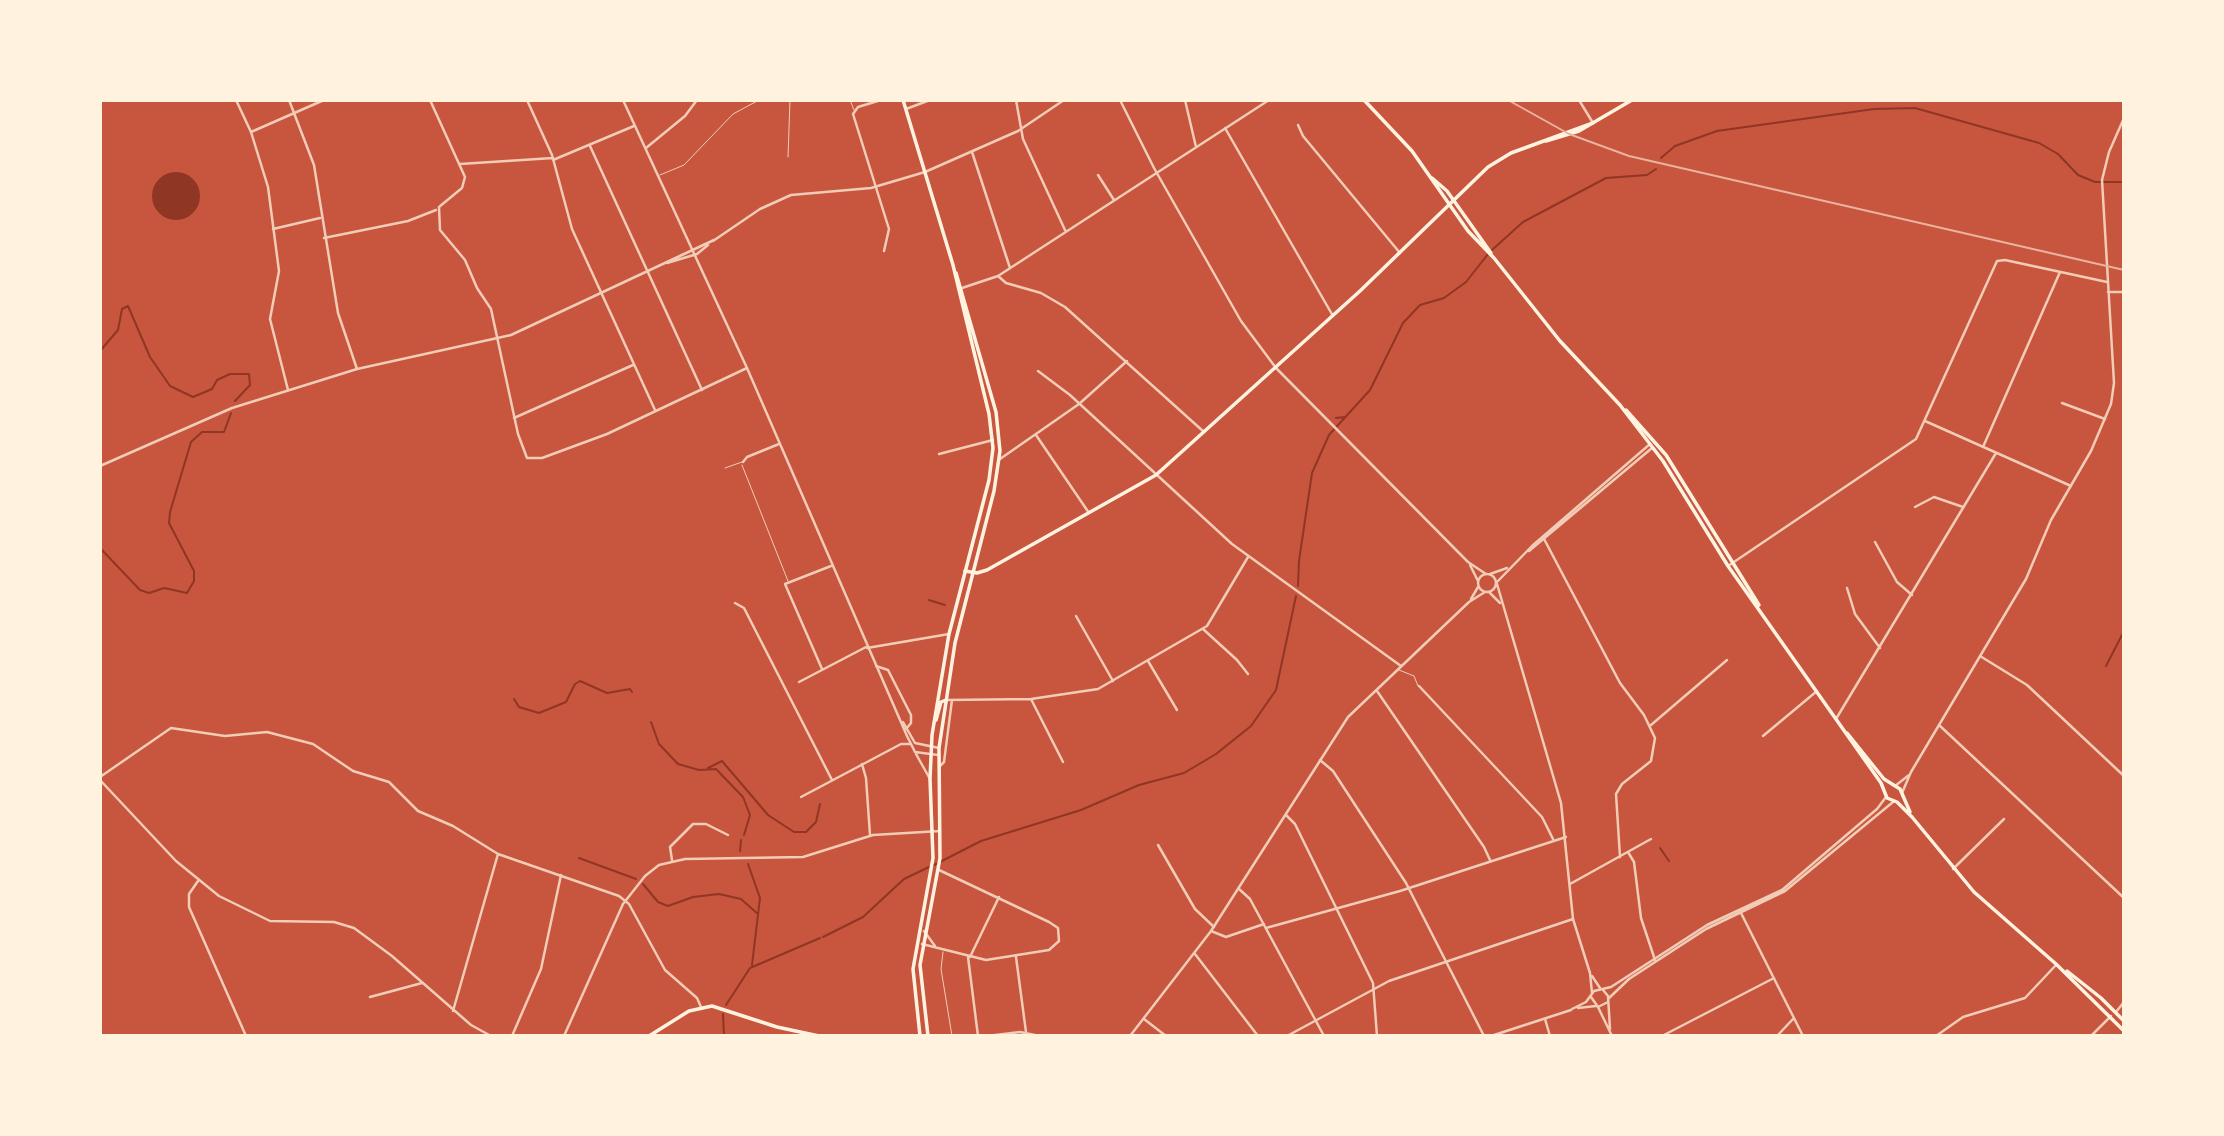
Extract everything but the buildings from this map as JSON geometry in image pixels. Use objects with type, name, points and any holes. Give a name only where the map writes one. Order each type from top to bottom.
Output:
[{"type":"main road","points":[[903,100],[998,421],[1000,459],[955,643],[938,755],[940,858],[922,944],[920,990],[928,1036]]},
{"type":"main road","points":[[1364,100],[1453,200],[1549,329],[1657,443],[1766,616],[1881,783],[1886,795],[1912,817],[1953,869],[1981,898],[2056,964],[2124,1031]]},
{"type":"main road","points":[[965,571],[973,573],[987,570],[1156,475],[1333,316],[1494,163],[1530,145],[1593,123],[1632,100]]},
{"type":"main road","points":[[1432,178],[1448,206],[1490,253]]},
{"type":"main road","points":[[914,1036],[919,1034],[914,993],[914,953],[933,862],[930,747],[949,634],[989,480],[993,440],[960,288]]},
{"type":"main road","points":[[1620,405],[1652,446],[1728,566],[1766,616]]},
{"type":"main road","points":[[1652,446],[1657,443]]},
{"type":"main road","points":[[932,735],[941,702],[946,700]]},
{"type":"main road","points":[[1836,719],[1902,794],[1912,817]]},
{"type":"main road","points":[[1886,795],[1894,786]]},
{"type":"main road","points":[[1895,802],[1902,794]]},
{"type":"main road","points":[[2056,964],[2124,1021]]},
{"type":"main road","points":[[649,1036],[701,1007],[720,1007],[777,1027],[816,1036]]},
{"type":"main road","points":[[2111,1016],[2116,1012]]},
{"type":"street","points":[[236,100],[251,132],[267,181],[279,277],[270,319],[288,390]]},
{"type":"street","points":[[289,100],[314,165],[320,218],[338,313],[357,369]]},
{"type":"street","points":[[251,132],[324,100]]},
{"type":"street","points":[[324,238],[400,223],[438,210],[464,184],[460,164],[430,100]]},
{"type":"street","points":[[527,100],[553,159],[570,225],[655,410]]},
{"type":"street","points":[[624,100],[747,368],[831,566],[899,716],[916,744],[939,748]]},
{"type":"street","points":[[646,148],[685,117],[697,100]]},
{"type":"street","points":[[881,100],[854,110],[854,117],[890,231],[884,251]]},
{"type":"street","points":[[906,109],[930,100]]},
{"type":"street","points":[[1016,100],[1021,129],[1066,231]]},
{"type":"street","points":[[660,266],[694,254],[760,209],[791,195],[876,187],[925,172],[1021,129],[1064,100]]},
{"type":"street","points":[[1120,100],[1157,172],[1246,328],[1276,368],[1468,562],[1497,583],[1559,794],[1566,837],[1573,919],[1590,973],[1591,995],[1610,1029]]},
{"type":"street","points":[[1185,100],[1196,147]]},
{"type":"street","points":[[1254,100],[1258,107]]},
{"type":"street","points":[[960,288],[998,276],[1269,100]]},
{"type":"street","points":[[1579,100],[1593,123]]},
{"type":"street","points":[[1622,100],[1625,105]]},
{"type":"street","points":[[1902,794],[1911,772],[2026,579],[2051,520],[2105,419],[2114,389],[2102,180],[2109,152],[2124,118]]},
{"type":"street","points":[[460,164],[553,159],[590,146],[635,125]]},
{"type":"street","points":[[1298,125],[1303,136],[1400,253]]},
{"type":"street","points":[[1225,128],[1333,316]]},
{"type":"street","points":[[590,146],[702,390]]},
{"type":"street","points":[[972,152],[1010,268]]},
{"type":"street","points":[[1098,175],[1114,200]]},
{"type":"street","points":[[438,210],[442,233],[465,260],[477,288],[491,309],[522,451],[529,460],[542,458],[600,436],[747,368]]},
{"type":"street","points":[[273,229],[320,218]]},
{"type":"street","points":[[100,466],[206,417],[288,390],[357,369],[498,340],[602,294],[713,240]]},
{"type":"street","points":[[1728,566],[1914,441],[1996,262],[2003,259],[2107,282]]},
{"type":"street","points":[[1983,447],[2060,272]]},
{"type":"street","points":[[998,276],[1006,283],[1041,293],[1061,304],[1205,432]]},
{"type":"street","points":[[2108,292],[2124,292]]},
{"type":"street","points":[[1000,459],[1079,404],[1127,361]]},
{"type":"street","points":[[514,418],[634,365]]},
{"type":"street","points":[[1038,370],[1248,556],[1399,667]]},
{"type":"street","points":[[2062,403],[2105,419]]},
{"type":"street","points":[[1925,421],[2071,486]]},
{"type":"street","points":[[1035,435],[1089,513]]},
{"type":"street","points":[[939,454],[993,440]]},
{"type":"street","points":[[743,462],[779,444]]},
{"type":"street","points":[[1490,592],[1510,566],[1652,446]]},
{"type":"street","points":[[1836,719],[1996,453]]},
{"type":"street","points":[[1914,507],[1934,497],[1964,507]]},
{"type":"street","points":[[1544,538],[1620,682],[1651,725],[1656,744],[1653,757],[1645,767],[1619,787],[1616,794],[1620,857]]},
{"type":"street","points":[[1875,542],[1897,582],[1912,595]]},
{"type":"street","points":[[946,700],[1031,699],[1088,692],[1113,681],[1203,629],[1213,618],[1248,556]]},
{"type":"street","points":[[1468,562],[1485,592]]},
{"type":"street","points":[[822,669],[787,584],[831,566]]},
{"type":"street","points":[[1469,602],[1478,583],[1488,574],[1510,566]]},
{"type":"street","points":[[1847,588],[1854,612],[1881,648]]},
{"type":"street","points":[[1130,1036],[1213,929],[1348,717],[1469,602],[1485,592],[1490,592],[1502,606]]},
{"type":"street","points":[[735,603],[744,608],[832,780]]},
{"type":"street","points":[[1076,616],[1113,681]]},
{"type":"street","points":[[1203,629],[1237,660],[1248,674]]},
{"type":"street","points":[[799,682],[867,647],[949,634]]},
{"type":"street","points":[[1980,656],[2027,685],[2124,776]]},
{"type":"street","points":[[1651,725],[1727,660]]},
{"type":"street","points":[[1148,661],[1177,710]]},
{"type":"street","points":[[876,666],[886,668],[912,717],[906,729],[907,736],[930,779]]},
{"type":"street","points":[[1419,686],[1542,817],[1553,839]]},
{"type":"street","points":[[1376,690],[1474,832],[1490,860]]},
{"type":"street","points":[[1763,736],[1817,691]]},
{"type":"street","points":[[1031,699],[1063,762]]},
{"type":"street","points":[[939,767],[952,700]]},
{"type":"street","points":[[1939,725],[2124,898]]},
{"type":"street","points":[[491,1036],[485,1035],[453,1011],[383,948],[354,928],[334,922],[267,920],[236,907],[198,881],[100,780],[172,728],[216,736],[273,733],[318,746],[353,771],[389,782],[418,811],[453,826],[498,854],[607,890],[626,900],[664,970],[697,998],[701,1007]]},
{"type":"street","points":[[802,797],[901,744],[907,736]]},
{"type":"street","points":[[901,744],[911,744]]},
{"type":"street","points":[[915,752],[938,755]]},
{"type":"street","points":[[1320,760],[1334,771],[1409,888],[1484,1036]]},
{"type":"street","points":[[862,764],[866,778],[870,835]]},
{"type":"street","points":[[1894,786],[1911,772]]},
{"type":"street","points":[[1740,912],[1786,887],[1877,809],[1886,795]]},
{"type":"street","points":[[1572,1009],[1591,995],[1706,929],[1785,891],[1895,802]]},
{"type":"street","points":[[1286,815],[1295,824],[1375,987],[1377,1036]]},
{"type":"street","points":[[1953,869],[2004,819]]},
{"type":"street","points":[[672,860],[670,847],[693,824],[706,824],[728,835]]},
{"type":"street","points":[[564,1036],[626,900],[649,872],[672,860],[803,857],[870,835],[940,831]]},
{"type":"street","points":[[1158,845],[1195,909],[1213,929],[1226,937],[1409,888],[1553,839],[1566,837]]},
{"type":"street","points":[[1570,884],[1651,839]]},
{"type":"street","points":[[1628,852],[1634,862],[1641,918],[1655,960]]},
{"type":"street","points":[[453,1011],[498,854]]},
{"type":"street","points":[[922,944],[986,960],[1052,949],[1059,943],[1059,932],[1054,925],[939,868]]},
{"type":"street","points":[[512,1036],[541,969],[561,875]]},
{"type":"street","points":[[198,881],[189,894],[189,907],[247,1036]]},
{"type":"street","points":[[1239,889],[1250,899],[1324,1036]]},
{"type":"street","points":[[978,1036],[969,957],[999,897]]},
{"type":"street","points":[[1740,912],[1802,1036]]},
{"type":"street","points":[[1287,1036],[1375,987],[1444,961],[1573,919]]},
{"type":"street","points":[[924,931],[937,948]]},
{"type":"street","points":[[1195,954],[1258,1036]]},
{"type":"street","points":[[1016,957],[1026,1032]]},
{"type":"street","points":[[1491,1036],[1572,1009],[1597,1006],[1608,1000],[1655,960]]},
{"type":"street","points":[[1937,1036],[1963,1017],[2025,998],[2056,964]]},
{"type":"street","points":[[1590,973],[1608,1000],[1612,1036]]},
{"type":"street","points":[[1661,1036],[1774,978]]},
{"type":"street","points":[[370,997],[422,983]]},
{"type":"street","points":[[2116,1012],[2124,1002]]},
{"type":"street","points":[[2091,1036],[2111,1016]]},
{"type":"street","points":[[1544,1018],[1550,1036]]},
{"type":"street","points":[[1144,1019],[1166,1036]]},
{"type":"street","points":[[1777,1036],[1793,1019]]},
{"type":"street","points":[[1674,1030],[1677,1036]]},
{"type":"street","points":[[987,1036],[1026,1032],[1040,1036]]},
{"type":"lane","points":[[658,176],[684,165],[737,111],[759,100]]},
{"type":"lane","points":[[788,158],[790,100]]},
{"type":"lane","points":[[850,100],[854,110]]},
{"type":"lane","points":[[725,468],[743,462],[743,472],[787,584]]},
{"type":"lane","points":[[1399,667],[1404,674],[1414,676],[1419,686]]},
{"type":"lane","points":[[943,950],[941,969],[952,1036]]},
{"type":"shaded area","points":[[176,172],[193,179],[200,196],[193,213],[176,220],[159,213],[152,196],[159,179]]},
{"type":"waterway","points":[[1661,158],[1675,146],[1717,131],[1874,109],[1915,108],[2039,143],[2058,154],[2078,175],[2095,182],[2124,182]]},
{"type":"waterway","points":[[1492,250],[1523,222],[1606,178],[1647,175],[1656,169]]},
{"type":"waterway","points":[[1298,586],[1312,473],[1329,435],[1370,390],[1403,323],[1420,305],[1444,298],[1466,282],[1488,254]]},
{"type":"waterway","points":[[100,351],[118,330],[122,309],[128,306],[150,357],[170,386],[193,397],[212,389],[217,380],[230,374],[249,374],[250,385],[235,401]]},
{"type":"waterway","points":[[100,548],[140,590],[149,593],[164,588],[187,593],[194,581],[194,571],[169,523],[170,512],[191,442],[202,432],[224,432],[231,413]]},
{"type":"waterway","points":[[1336,418],[1345,417]]},
{"type":"waterway","points":[[934,865],[981,841],[1081,810],[1139,785],[1184,773],[1216,754],[1251,726],[1276,690],[1296,596]]},
{"type":"waterway","points":[[929,600],[945,605]]},
{"type":"waterway","points":[[2106,666],[2124,631]]},
{"type":"waterway","points":[[514,699],[519,707],[539,713],[566,702],[575,684],[580,681],[607,693],[630,689],[632,692]]},
{"type":"waterway","points":[[651,722],[659,744],[678,764],[699,770],[716,769],[743,797],[750,815],[744,835]]},
{"type":"waterway","points":[[708,768],[722,761],[768,815],[794,832],[806,832],[816,822],[820,804]]},
{"type":"waterway","points":[[740,851],[741,840]]},
{"type":"waterway","points":[[1660,848],[1669,861]]},
{"type":"waterway","points":[[579,858],[636,879]]},
{"type":"waterway","points":[[748,864],[760,898],[752,965]]},
{"type":"waterway","points":[[823,937],[863,917],[904,879],[929,867]]},
{"type":"waterway","points":[[643,884],[658,902],[668,906],[693,897],[719,894],[741,899],[758,914]]},
{"type":"waterway","points":[[726,1005],[750,968],[820,938]]},
{"type":"waterway","points":[[723,1014],[724,1036]]},
{"type":"railway","points":[[1508,100],[1569,134],[1629,156],[2124,270]]}]
